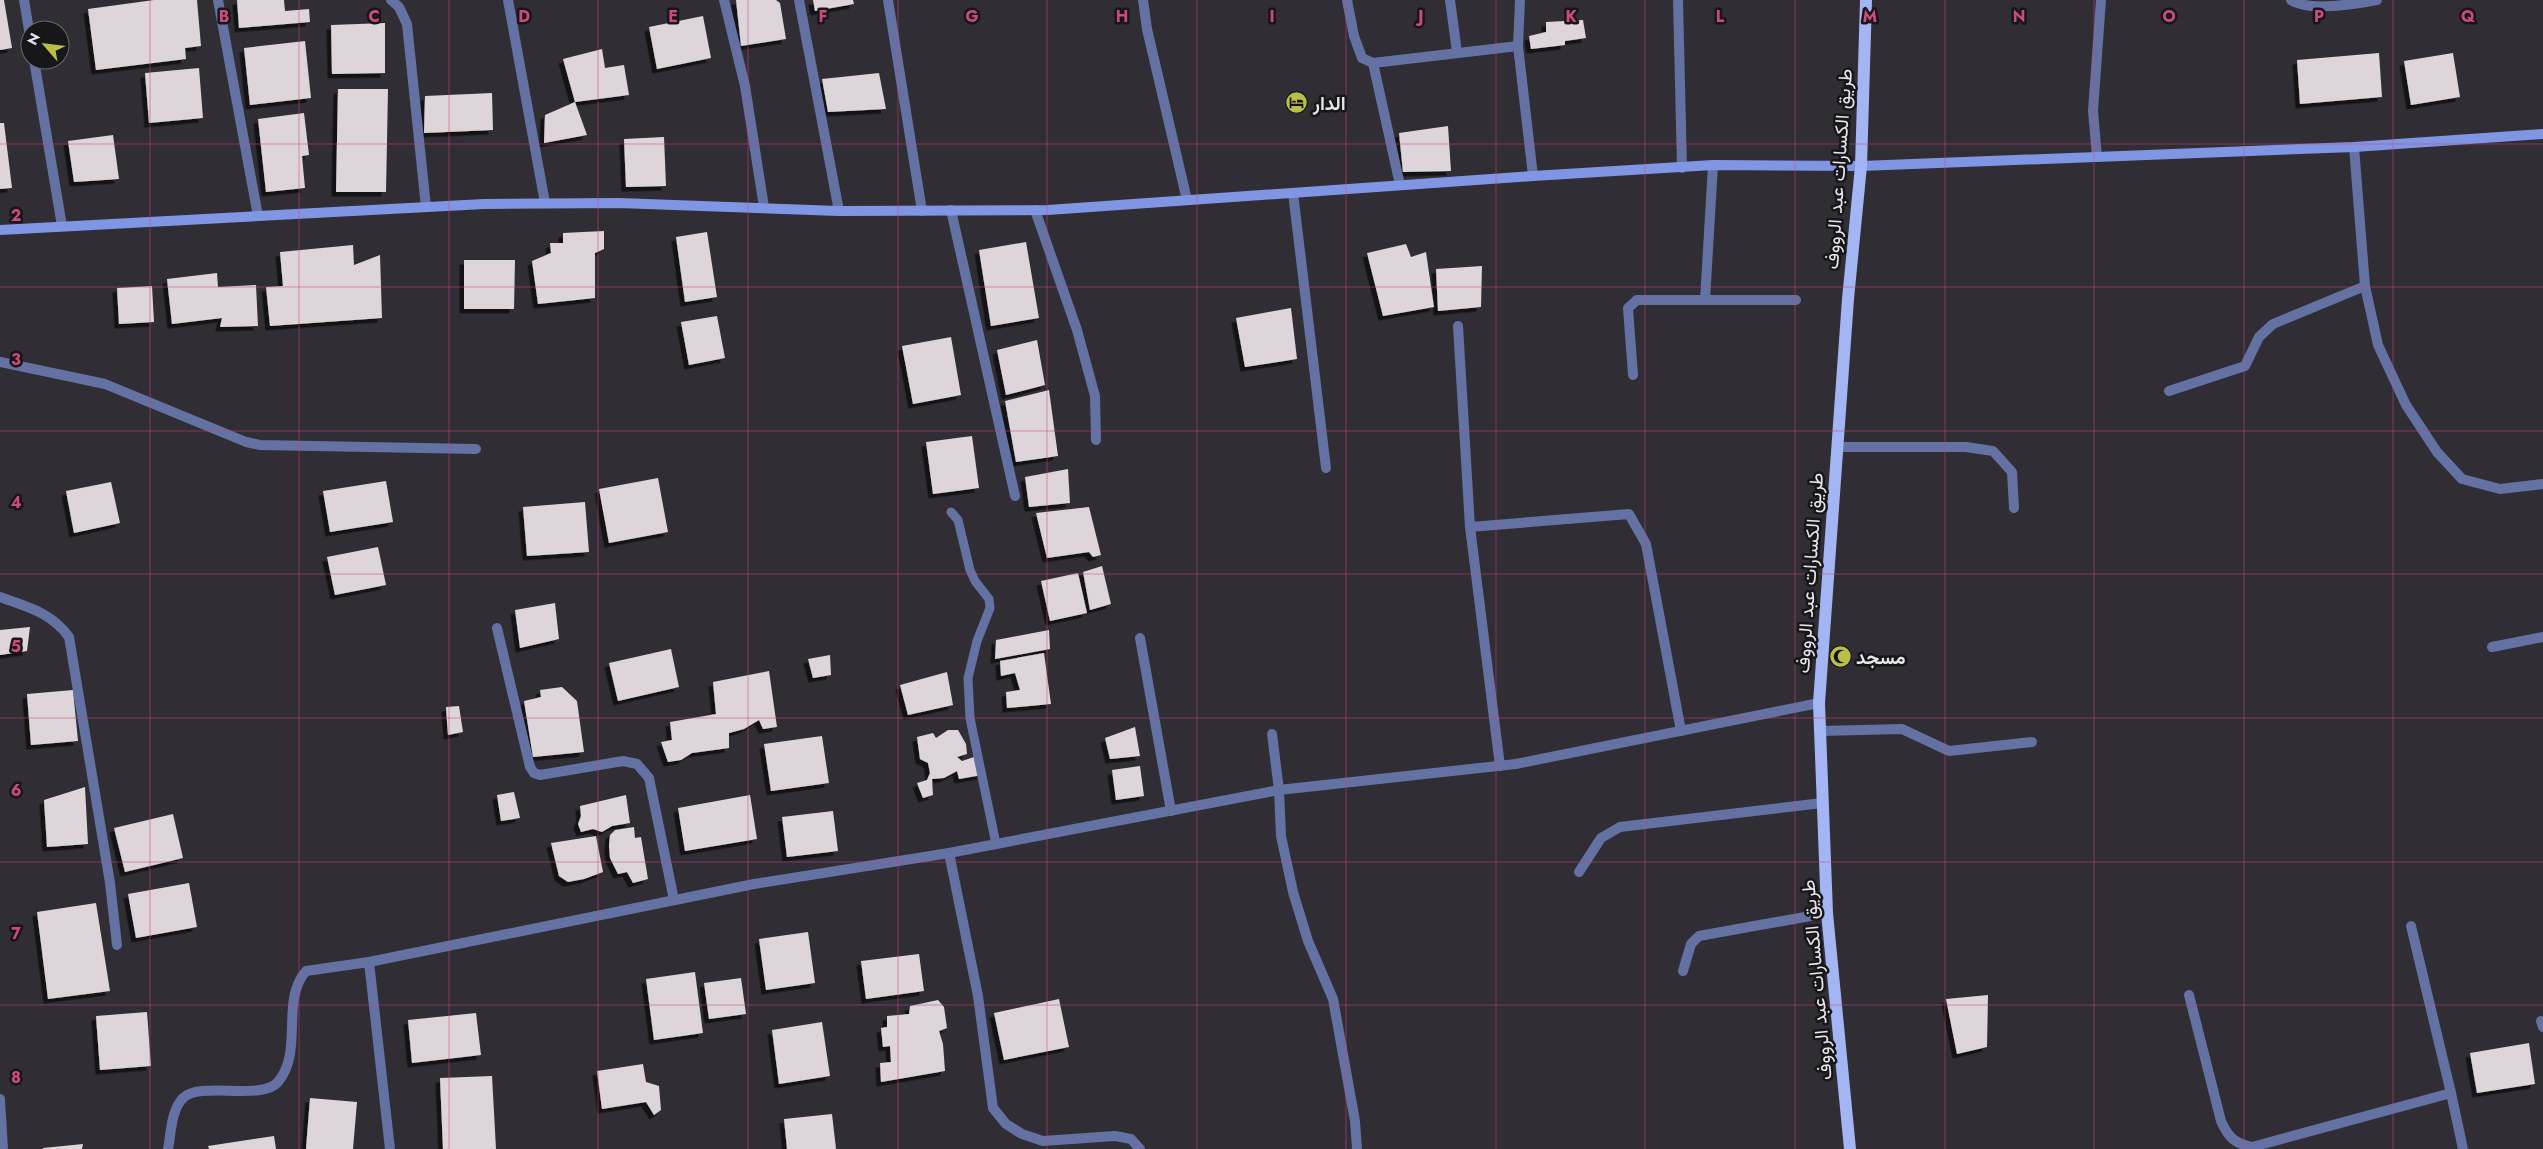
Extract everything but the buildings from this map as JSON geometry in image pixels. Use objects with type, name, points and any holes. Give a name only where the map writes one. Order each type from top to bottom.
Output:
[{"type":"main road","name":"طريق الكسارات عبد الرووف","points":[[1850,1149],[1828,913],[1819,704],[1848,299],[1862,166],[1866,0]]},
{"type":"street","points":[[24,0],[27,20]]},
{"type":"street","points":[[218,0],[258,216]]},
{"type":"street","points":[[391,0],[399,7],[407,24],[426,207]]},
{"type":"street","points":[[508,0],[545,204]]},
{"type":"street","points":[[724,0],[745,86],[764,207]]},
{"type":"street","points":[[799,0],[839,211]]},
{"type":"street","points":[[888,0],[922,210]]},
{"type":"street","points":[[1143,0],[1147,29],[1187,200]]},
{"type":"street","points":[[1347,0],[1354,36],[1362,58],[1373,63],[1518,46]]},
{"type":"street","points":[[1450,0],[1457,52]]},
{"type":"street","points":[[1520,0],[1518,46],[1533,176]]},
{"type":"street","points":[[1678,0],[1682,168]]},
{"type":"street","points":[[2097,156],[2093,111],[2100,0]]},
{"type":"street","points":[[2291,0],[2298,5],[2320,6],[2377,0]]},
{"type":"street","points":[[1373,63],[1400,185]]},
{"type":"street","points":[[36,70],[62,226]]},
{"type":"street","points":[[0,230],[426,207],[545,204],[619,203],[839,211],[1035,210],[1713,165],[1862,166],[2354,147],[2543,134]]},
{"type":"street","points":[[2354,147],[2365,286],[2378,345],[2406,405],[2437,452],[2462,478],[2500,489],[2543,484]]},
{"type":"street","points":[[1705,300],[1713,165]]},
{"type":"street","points":[[1293,193],[1326,468]]},
{"type":"street","points":[[952,210],[1015,496]]},
{"type":"street","points":[[1035,210],[1077,330],[1095,396],[1096,440]]},
{"type":"street","points":[[2169,391],[2245,366],[2259,337],[2273,324],[2365,286]]},
{"type":"street","points":[[1633,375],[1628,308],[1631,303],[1637,300],[1796,300]]},
{"type":"street","points":[[1458,326],[1470,528],[1500,766]]},
{"type":"street","points":[[0,362],[105,384],[253,444],[476,449]]},
{"type":"street","points":[[1837,447],[1966,447],[1993,451],[2012,472],[2014,508]]},
{"type":"street","points":[[1470,528],[1629,514],[1646,544],[1682,731]]},
{"type":"street","points":[[0,597],[46,615],[59,623],[68,637],[108,873],[117,945]]},
{"type":"street","points":[[497,628],[530,767],[534,773],[540,775],[624,761],[637,764],[649,778],[674,900]]},
{"type":"street","points":[[2492,647],[2543,637]]},
{"type":"street","points":[[1140,638],[1171,811]]},
{"type":"street","points":[[168,1149],[175,1114],[183,1098],[197,1092],[258,1090],[277,1084],[287,1069],[292,1038],[294,1000],[299,979],[306,971],[369,962],[754,884],[949,854],[1279,790],[1500,766],[1819,704]]},
{"type":"street","points":[[1820,731],[1902,729],[1949,751],[2032,742]]},
{"type":"street","points":[[1272,734],[1279,790],[1281,836],[1293,892],[1308,941],[1333,999],[1355,1121],[1357,1149]]},
{"type":"street","points":[[1579,872],[1601,838],[1620,826],[1822,803]]},
{"type":"street","points":[[949,854],[978,996],[993,1108],[1006,1124],[1022,1134],[1043,1141],[1115,1136],[1131,1139],[1140,1149]]},
{"type":"street","points":[[1683,971],[1691,944],[1699,936],[1828,913]]},
{"type":"street","points":[[2411,926],[2463,1149]]},
{"type":"street","points":[[369,962],[390,1149]]},
{"type":"street","points":[[2189,996],[2221,1121],[2226,1133],[2237,1144],[2252,1147],[2451,1093]]},
{"type":"street","points":[[0,1099],[3,1149]]},
{"type":"lane","points":[[951,512],[958,520],[975,581],[989,599],[990,608],[977,641],[968,678],[970,718],[996,844]]},
{"type":"place","name":"الدار","points":[[1297,103]]},
{"type":"place","name":"مسجد","points":[[1840,657]]}]
